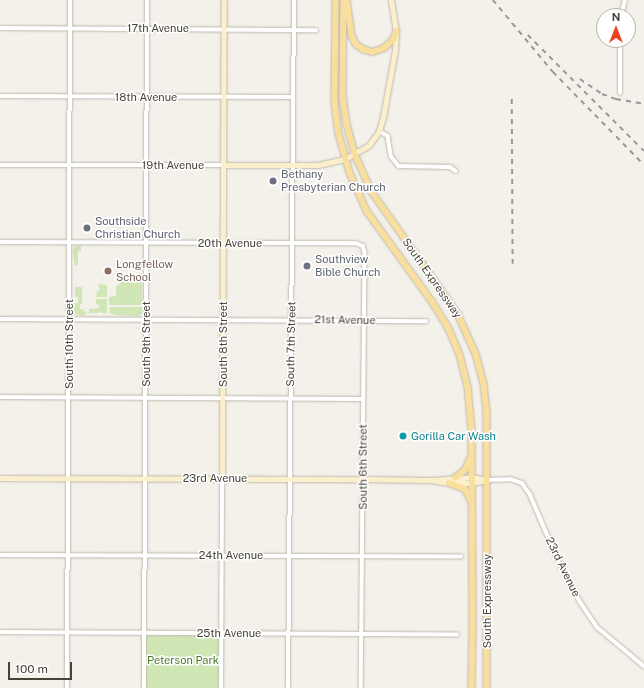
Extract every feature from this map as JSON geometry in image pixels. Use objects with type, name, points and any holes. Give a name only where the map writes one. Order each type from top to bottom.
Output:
[{"type":"main road","name":"South Expressway","points":[[336,0],[335,103],[339,134],[345,159],[353,182],[367,210],[433,303],[454,340],[468,386],[472,408],[472,688]]},
{"type":"main road","name":"South Expressway","points":[[344,0],[343,96],[347,124],[354,154],[372,192],[450,301],[470,340],[481,371],[486,397],[487,688]]},
{"type":"main road","points":[[347,0],[352,36],[356,44],[363,49],[373,52],[384,48],[393,40],[396,32]]},
{"type":"main road","points":[[455,478],[467,467],[472,448]]},
{"type":"main road","points":[[449,483],[465,489],[472,506]]},
{"type":"street","name":"South 10th Street","points":[[67,688],[70,0]]},
{"type":"street","name":"South 9th Street","points":[[144,688],[147,0]]},
{"type":"street","name":"South 8th Street","points":[[221,688],[224,0]]},
{"type":"street","name":"South 7th Street","points":[[288,688],[294,0]]},
{"type":"street","points":[[345,159],[369,145],[379,131],[394,57],[396,32],[392,0]]},
{"type":"street","name":"17th Avenue","points":[[0,28],[316,30]]},
{"type":"street","points":[[620,48],[620,93]]},
{"type":"street","name":"18th Avenue","points":[[0,96],[293,97]]},
{"type":"street","points":[[379,131],[386,134],[389,138],[392,156],[399,166],[450,168],[456,171]]},
{"type":"street","name":"19th Avenue","points":[[0,164],[318,165],[345,159]]},
{"type":"street","name":"20th Avenue","points":[[0,242],[356,243],[363,246]]},
{"type":"street","name":"South 6th Street","points":[[361,688],[365,252],[363,246]]},
{"type":"street","name":"21st Avenue","points":[[0,319],[426,321]]},
{"type":"street","points":[[0,397],[68,396],[363,399]]},
{"type":"street","name":"23rd Avenue","points":[[0,478],[510,479],[522,483],[530,494],[559,562],[581,603],[597,626],[644,666]]},
{"type":"street","name":"23rd Avenue","points":[[430,480],[449,483],[472,480]]},
{"type":"street","name":"24th Avenue","points":[[0,555],[461,557]]},
{"type":"street","name":"25th Avenue","points":[[0,632],[458,634]]},
{"type":"green space","points":[[76,246],[81,246],[81,251],[78,251],[78,265],[75,266],[73,248]]},
{"type":"green space","points":[[120,275],[139,275],[142,284],[142,305],[109,305],[109,297],[116,296],[116,286],[120,284]]},
{"type":"green space","points":[[98,284],[107,285],[107,297],[96,297],[97,291],[100,290]]},
{"type":"green space","points":[[75,287],[82,287],[82,304],[80,304],[80,309],[83,309],[87,313],[83,316],[73,314],[75,303],[78,303],[78,297],[75,297]]},
{"type":"green space","points":[[96,299],[107,299],[107,313],[101,313],[100,310],[99,313],[89,313],[89,309],[99,308],[99,305],[96,304]]},
{"type":"green space","points":[[110,307],[142,307],[142,313],[139,316],[116,315],[109,313]]},
{"type":"green space","name":"Peterson Park","points":[[144,632],[222,633],[221,688],[143,688]]},
{"type":"railway","points":[[493,0],[553,72],[644,165]]},
{"type":"railway","points":[[528,35],[644,151]]},
{"type":"railway","points":[[580,79],[602,94],[616,99],[644,104]]},
{"type":"railway","points":[[512,99],[513,264]]},
{"type":"place","name":"Bethany Presbyterian Church","points":[[273,181]]},
{"type":"place","name":"Southside Christian Church","points":[[87,228]]},
{"type":"place","name":"Southview Bible Church","points":[[307,266]]},
{"type":"place","name":"Longfellow School","points":[[108,271]]},
{"type":"place","name":"Gorilla Car Wash","points":[[403,436]]}]
